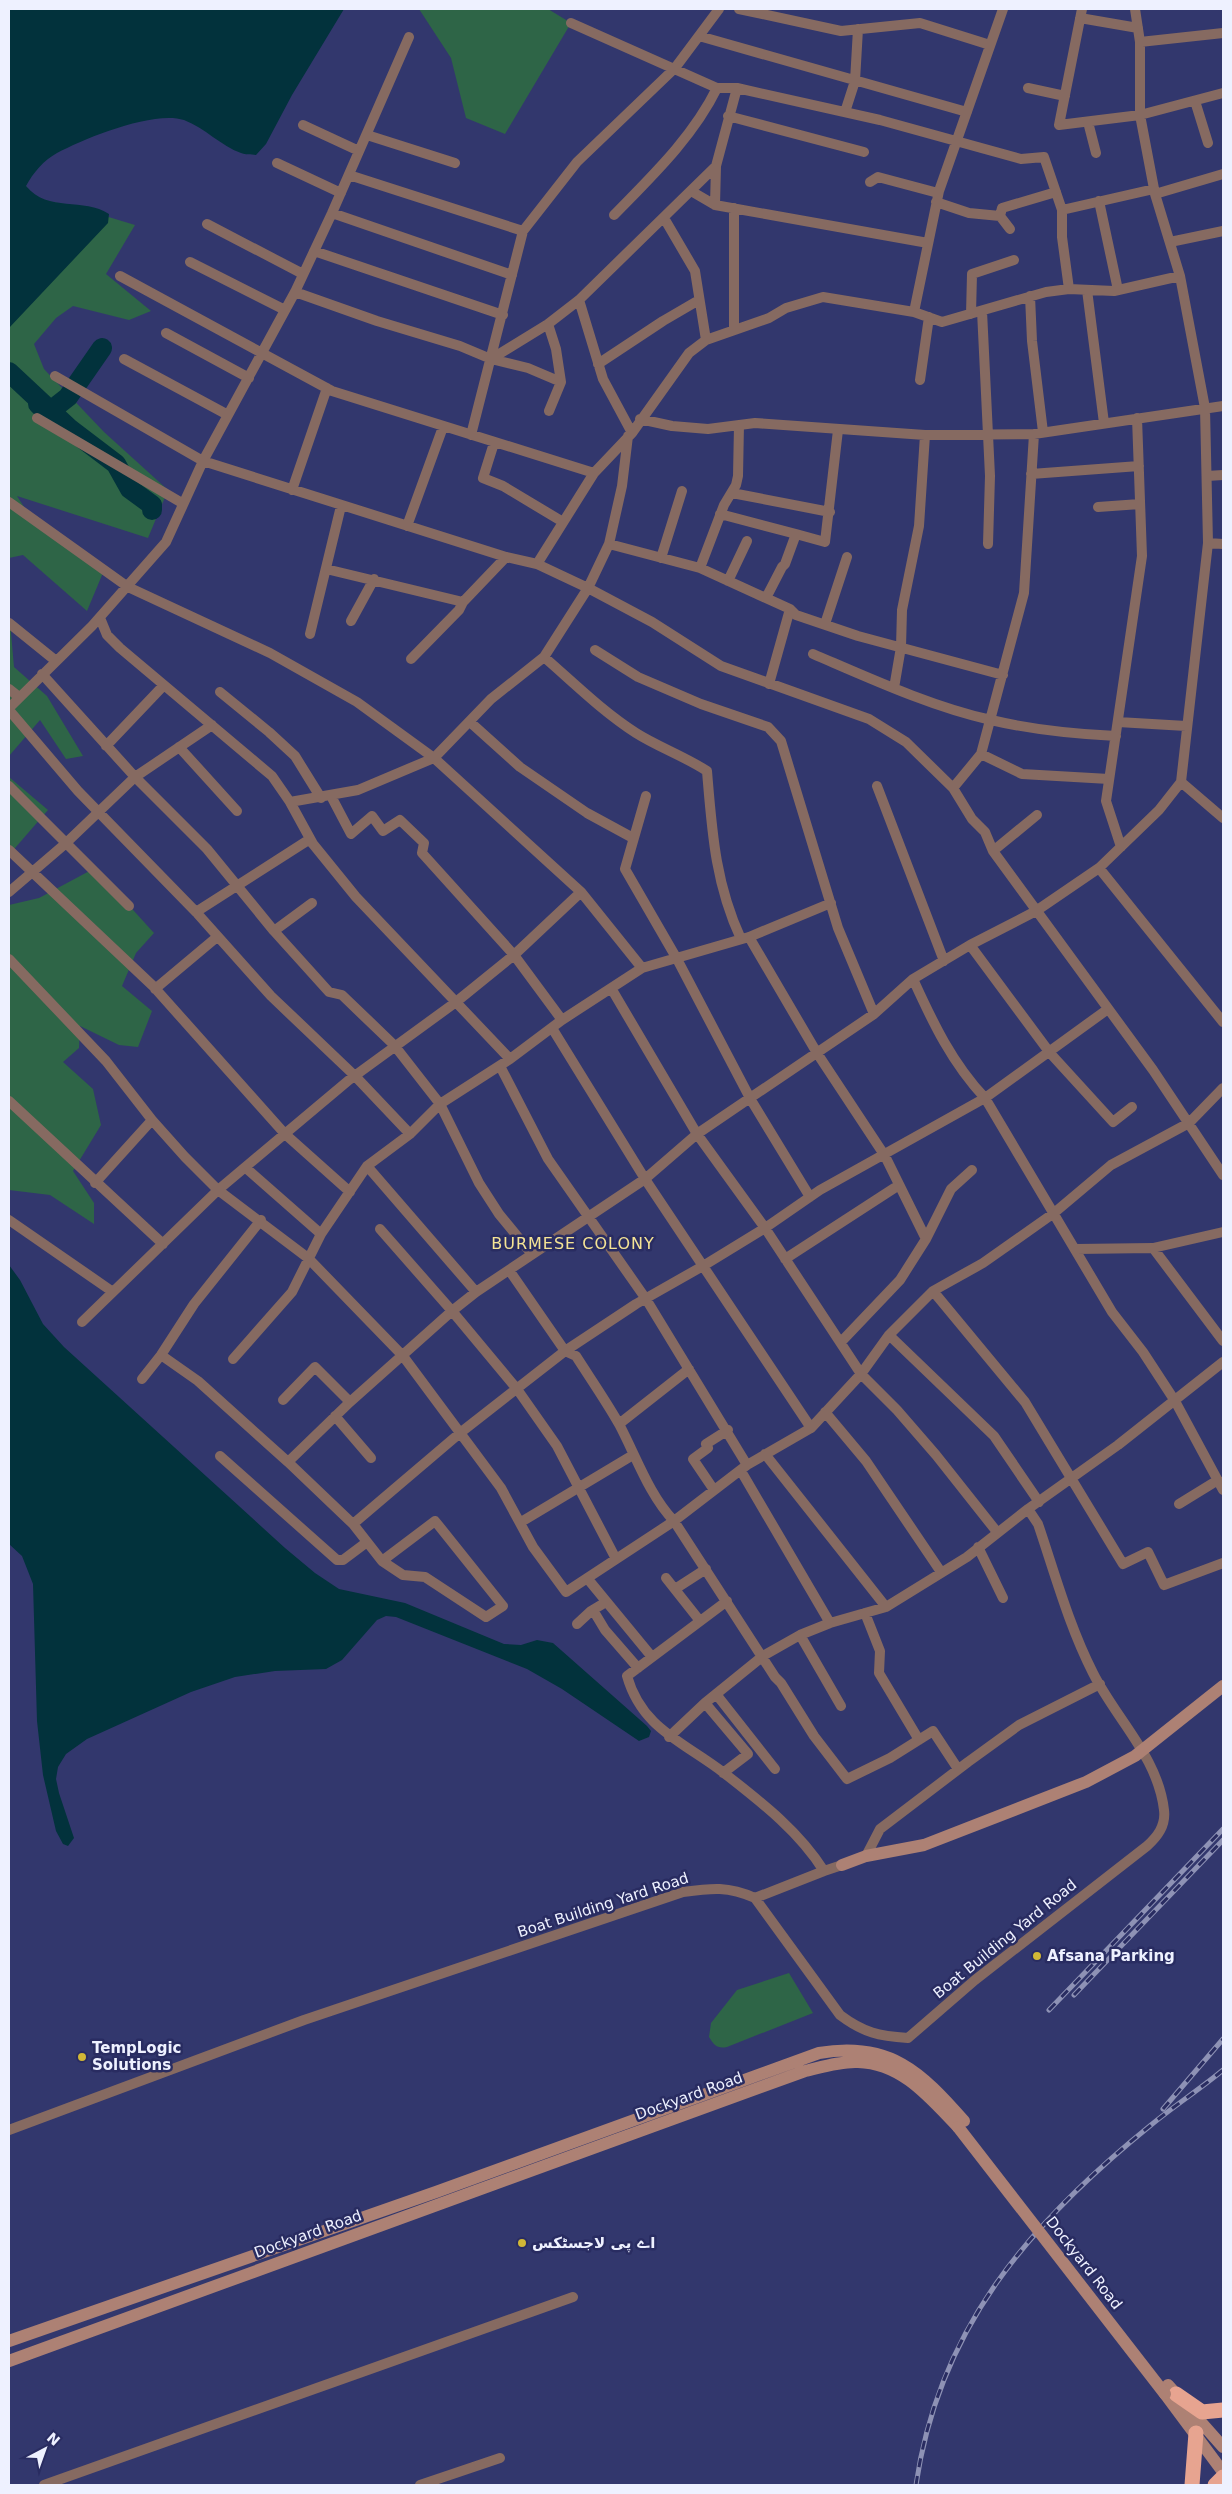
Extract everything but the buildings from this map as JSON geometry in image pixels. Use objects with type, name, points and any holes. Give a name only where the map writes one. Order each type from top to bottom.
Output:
[{"type":"highway","points":[[1170,2391],[1202,2412],[1223,2410]]},
{"type":"highway","points":[[1192,2485],[1196,2433]]},
{"type":"highway","points":[[1215,2485],[1223,2477]]},
{"type":"street","points":[[471,435],[523,232],[577,162],[675,68],[720,9]]},
{"type":"street","points":[[739,9],[841,31],[920,23],[990,45]]},
{"type":"street","points":[[914,312],[937,198],[1003,9]]},
{"type":"street","points":[[288,1462],[350,1402],[476,1292],[645,1179],[697,1134],[751,1100],[874,1014],[912,979],[944,962],[970,945],[1036,911],[1099,868],[1159,810],[1181,782],[1208,543],[1205,408],[1180,276],[1154,191],[1140,114],[1140,42],[1136,9]]},
{"type":"street","points":[[1138,28],[1081,14],[1059,126],[1140,114],[1223,93]]},
{"type":"street","points":[[571,23],[717,88],[737,88],[845,112],[957,140],[1020,159],[1044,157],[1062,210],[1062,237],[1069,289]]},
{"type":"street","points":[[845,112],[855,81],[858,29]]},
{"type":"street","points":[[1140,42],[1223,32]]},
{"type":"street","points":[[699,36],[966,112]]},
{"type":"street","points":[[410,37],[295,292],[203,461],[182,503],[166,542],[100,618],[9,709],[98,811],[196,912],[271,996],[355,1076],[410,1134]]},
{"type":"street","points":[[614,215],[669,157],[709,104],[717,88]]},
{"type":"street","points":[[715,204],[716,166],[737,88]]},
{"type":"street","points":[[1028,88],[1065,96]]},
{"type":"street","points":[[1195,101],[1208,143]]},
{"type":"street","points":[[728,116],[864,152]]},
{"type":"street","points":[[1088,122],[1096,153]]},
{"type":"street","points":[[303,125],[360,151]]},
{"type":"street","points":[[367,134],[455,163]]},
{"type":"street","points":[[277,163],[341,193]]},
{"type":"street","points":[[491,359],[548,324],[579,300],[716,166]]},
{"type":"street","points":[[1062,210],[1154,191],[1223,174]]},
{"type":"street","points":[[349,175],[523,232]]},
{"type":"street","points":[[870,182],[878,177],[937,198],[969,213],[1000,216],[1010,229]]},
{"type":"street","points":[[691,191],[715,204],[928,243]]},
{"type":"street","points":[[1000,216],[1002,208],[1056,192]]},
{"type":"street","points":[[1099,201],[1118,290]]},
{"type":"street","points":[[734,208],[734,330]]},
{"type":"street","points":[[332,213],[512,275]]},
{"type":"street","points":[[664,218],[695,271],[706,340]]},
{"type":"street","points":[[207,224],[303,274]]},
{"type":"street","points":[[1170,242],[1223,231]]},
{"type":"street","points":[[314,251],[503,316]]},
{"type":"street","points":[[971,314],[972,274],[1014,260]]},
{"type":"street","points":[[190,262],[285,310]]},
{"type":"street","points":[[120,276],[327,388],[443,427],[594,474]]},
{"type":"street","points":[[538,564],[594,474],[630,435],[640,418],[658,398],[689,353],[706,340],[769,318],[786,308],[823,297],[914,312],[942,322],[1030,296],[1069,289],[1118,290],[1180,276]]},
{"type":"street","points":[[1087,290],[1104,423]]},
{"type":"street","points":[[295,292],[376,321],[460,346],[491,359],[528,368],[561,382]]},
{"type":"street","points":[[953,788],[981,754],[1024,593],[1031,474],[1038,433],[1030,296]]},
{"type":"street","points":[[290,802],[358,790],[434,758],[491,699],[544,657],[588,588],[609,544],[622,486],[630,435],[603,379],[579,300]]},
{"type":"street","points":[[598,364],[663,321],[699,300]]},
{"type":"street","points":[[982,311],[990,476],[988,544]]},
{"type":"street","points":[[920,380],[929,317]]},
{"type":"street","points":[[548,324],[556,349],[561,382],[549,411]]},
{"type":"street","points":[[166,333],[249,378]]},
{"type":"street","points":[[124,359],[228,415]]},
{"type":"street","points":[[55,376],[203,461],[506,558],[538,564],[652,622],[721,666],[869,719],[906,742],[953,788],[972,819],[985,832],[993,851],[1189,1123],[1223,1175]]},
{"type":"street","points":[[292,490],[327,388]]},
{"type":"street","points":[[640,418],[672,426],[708,429],[755,423],[792,424],[838,430],[925,435],[1038,433],[1223,406]]},
{"type":"street","points":[[37,418],[182,503]]},
{"type":"street","points":[[1121,847],[1106,802],[1142,556],[1137,418]]},
{"type":"street","points":[[700,568],[720,514],[732,493],[738,476],[739,425]]},
{"type":"street","points":[[407,526],[443,427]]},
{"type":"street","points":[[720,514],[825,542],[830,512],[838,430]]},
{"type":"street","points":[[894,688],[901,647],[902,610],[919,526],[925,435]]},
{"type":"street","points":[[494,443],[484,478],[503,486],[563,522]]},
{"type":"street","points":[[1031,474],[1138,466]]},
{"type":"street","points":[[1206,476],[1223,475]]},
{"type":"street","points":[[661,558],[682,492]]},
{"type":"street","points":[[732,493],[830,512]]},
{"type":"street","points":[[9,502],[128,587],[270,652],[357,702],[434,758],[581,892],[642,968]]},
{"type":"street","points":[[1098,507],[1140,504]]},
{"type":"street","points":[[310,634],[341,506]]},
{"type":"street","points":[[766,598],[782,567],[786,564],[796,534]]},
{"type":"street","points":[[728,581],[747,541]]},
{"type":"street","points":[[1208,543],[1223,544]]},
{"type":"street","points":[[609,544],[700,568],[790,609],[796,615],[858,636],[1003,675]]},
{"type":"street","points":[[825,624],[846,557]]},
{"type":"street","points":[[411,659],[506,558]]},
{"type":"street","points":[[326,569],[463,602]]},
{"type":"street","points":[[351,621],[374,580]]},
{"type":"street","points":[[769,684],[790,609]]},
{"type":"street","points":[[100,618],[107,635],[272,776],[290,802],[310,839],[356,897],[510,1059]]},
{"type":"street","points":[[9,623],[56,661]]},
{"type":"street","points":[[595,650],[638,677],[701,704],[768,727],[781,741],[838,928],[874,1014]]},
{"type":"street","points":[[813,654],[894,688],[990,720],[1065,734],[1116,736]]},
{"type":"street","points":[[544,657],[601,707],[636,733],[684,756],[707,770],[714,856],[730,916],[885,1156],[926,1239]]},
{"type":"street","points":[[42,674],[134,777],[207,849],[274,931],[330,992],[342,996],[394,1045],[440,1104],[479,1183],[500,1214],[532,1253]]},
{"type":"street","points":[[106,746],[164,685]]},
{"type":"street","points":[[9,689],[19,697]]},
{"type":"street","points":[[220,692],[295,756],[320,798]]},
{"type":"street","points":[[470,722],[520,767],[587,813],[633,838]]},
{"type":"street","points":[[1118,722],[1186,726]]},
{"type":"street","points":[[9,892],[65,844],[134,777],[212,724]]},
{"type":"street","points":[[179,747],[237,812]]},
{"type":"street","points":[[981,754],[1022,774],[1109,779]]},
{"type":"street","points":[[1181,782],[1222,814]]},
{"type":"street","points":[[9,786],[129,906]]},
{"type":"street","points":[[876,786],[944,962]]},
{"type":"street","points":[[331,796],[351,834],[372,816],[383,831],[400,820],[424,843],[422,853],[514,955],[562,1020]]},
{"type":"street","points":[[646,796],[625,869],[677,959],[751,1100],[810,1197]]},
{"type":"street","points":[[993,851],[1036,815]]},
{"type":"street","points":[[196,912],[310,839]]},
{"type":"street","points":[[9,850],[155,989],[285,1134],[350,1192]]},
{"type":"street","points":[[1099,868],[1223,1022]]},
{"type":"street","points":[[82,1322],[218,1190],[394,1045],[456,1002],[514,955],[581,892]]},
{"type":"street","points":[[274,931],[312,903]]},
{"type":"street","points":[[232,1359],[292,1292],[321,1234],[367,1166],[410,1134],[440,1104],[500,1066],[562,1020],[642,968],[745,938],[831,903]]},
{"type":"street","points":[[155,989],[217,937]]},
{"type":"street","points":[[970,945],[1050,1053],[1112,1122],[1132,1107]]},
{"type":"street","points":[[9,959],[106,1062],[152,1120],[218,1190],[261,1220],[308,1258],[403,1356],[501,1488],[533,1547],[566,1592],[674,1521],[744,1468],[810,1428],[861,1374],[889,1335],[933,1291],[983,1263],[1054,1213],[1111,1165],[1189,1123],[1223,1088]]},
{"type":"street","points":[[912,979],[944,1044],[966,1078],[985,1098],[1112,1312],[1143,1352],[1175,1401],[1223,1490]]},
{"type":"street","points":[[611,988],[697,1134],[764,1228],[861,1374],[897,1410],[997,1532]]},
{"type":"street","points":[[353,1524],[460,1433],[565,1351],[646,1299],[764,1228],[810,1197],[985,1098],[1050,1053],[1108,1009]]},
{"type":"street","points":[[552,1028],[645,1179],[810,1428]]},
{"type":"street","points":[[500,1066],[548,1159],[646,1299],[728,1430],[744,1468],[830,1623]]},
{"type":"street","points":[[9,1101],[95,1183],[163,1244]]},
{"type":"street","points":[[95,1183],[152,1120]]},
{"type":"street","points":[[367,1166],[476,1292]]},
{"type":"street","points":[[246,1168],[321,1234]]},
{"type":"street","points":[[841,1342],[900,1280],[926,1239],[951,1188],[972,1170]]},
{"type":"street","points":[[785,1259],[900,1186]]},
{"type":"street","points":[[9,1220],[113,1292]]},
{"type":"street","points":[[142,1379],[162,1354],[194,1304],[261,1220]]},
{"type":"street","points":[[380,1229],[517,1389],[557,1446],[616,1559]]},
{"type":"street","points":[[1076,1249],[1153,1248],[1223,1232]]},
{"type":"street","points":[[1153,1248],[1223,1341]]},
{"type":"street","points":[[509,1270],[565,1351],[576,1356],[619,1424],[633,1455],[666,1512],[706,1569],[814,1736],[848,1778],[890,1758],[933,1731],[958,1769]]},
{"type":"street","points":[[933,1291],[1025,1402],[1123,1564],[1148,1552],[1164,1585],[1223,1563]]},
{"type":"street","points":[[889,1335],[994,1436],[1039,1502]]},
{"type":"street","points":[[162,1354],[198,1381],[288,1462],[353,1524],[382,1562],[402,1575],[424,1577],[486,1617],[503,1606],[435,1521],[382,1562]]},
{"type":"street","points":[[669,1737],[705,1703],[763,1656],[800,1635],[830,1623],[886,1607],[978,1548],[1175,1401],[1223,1362]]},
{"type":"street","points":[[282,1400],[315,1367],[350,1402]]},
{"type":"street","points":[[619,1424],[689,1369]]},
{"type":"street","points":[[825,1412],[866,1461],[941,1572]]},
{"type":"street","points":[[335,1416],[371,1458]]},
{"type":"street","points":[[714,1490],[693,1459],[708,1448],[706,1444],[728,1430]]},
{"type":"street","points":[[766,1454],[886,1607]]},
{"type":"street","points":[[521,1522],[633,1455]]},
{"type":"street","points":[[220,1456],[337,1560],[344,1560],[367,1542]]},
{"type":"street","points":[[1180,1504],[1216,1476],[1223,1466]]},
{"type":"street","name":"Boat Building Yard Road","points":[[9,2130],[304,2020],[684,1892],[716,1887],[740,1891],[755,1898],[840,2015],[858,2028],[880,2036],[908,2038],[975,1980],[1156,1838],[1164,1821],[1164,1809],[1160,1791],[1143,1750],[1100,1684],[1072,1624],[1038,1524],[1028,1509]]},
{"type":"street","points":[[978,1548],[1003,1598]]},
{"type":"street","points":[[675,1589],[706,1569]]},
{"type":"street","points":[[586,1578],[652,1657]]},
{"type":"street","points":[[666,1578],[700,1621]]},
{"type":"street","points":[[727,1601],[626,1676],[631,1692],[642,1709],[669,1737],[723,1773],[797,1834],[824,1871]]},
{"type":"street","points":[[577,1624],[606,1602]]},
{"type":"street","points":[[593,1610],[605,1630],[638,1668]]},
{"type":"street","points":[[865,1613],[880,1652],[879,1673],[919,1740]]},
{"type":"street","points":[[800,1635],[841,1706]]},
{"type":"street","points":[[866,1856],[880,1830],[958,1769],[1019,1725],[1100,1684]]},
{"type":"street","points":[[755,1898],[866,1856],[924,1845],[1086,1782],[1143,1750],[1223,1686]]},
{"type":"street","points":[[716,1694],[775,1769]]},
{"type":"street","points":[[705,1703],[748,1754],[723,1773]]},
{"type":"street","name":"Dockyard Road","points":[[9,2361],[819,2054],[840,2050],[864,2051],[889,2057],[920,2075],[964,2121],[1170,2391],[1223,2472]]},
{"type":"street","name":"Dockyard Road","points":[[9,2341],[96,2308],[438,2197]]},
{"type":"street","points":[[44,2485],[573,2297]]},
{"type":"street","name":"Dockyard Road","points":[[1170,2391],[1223,2447]]},
{"type":"street","points":[[420,2485],[500,2458]]},
{"type":"green space","points":[[419,9],[548,9],[571,23],[505,134],[466,118],[451,58]]},
{"type":"green space","points":[[26,186],[33,195],[47,201],[69,205],[135,225],[106,274],[151,311],[129,320],[73,306],[56,318],[34,344],[44,369],[104,432],[168,490],[148,538],[17,496],[37,527],[105,568],[87,611],[23,555],[9,558],[9,187]]},
{"type":"green space","points":[[9,610],[14,667],[47,696],[83,756],[66,759],[40,720],[9,756]]},
{"type":"green space","points":[[9,777],[48,810],[9,855]]},
{"type":"green space","points":[[95,868],[154,933],[136,953],[122,986],[152,1011],[138,1047],[119,1045],[80,1026],[79,1048],[63,1062],[93,1089],[101,1125],[73,1171],[94,1203],[94,1224],[50,1195],[9,1190],[9,905],[39,898]]},
{"type":"green space","points":[[789,1973],[813,2013],[727,2047],[718,2047],[714,2044],[709,2037],[711,2023],[737,1990]]},
{"type":"shaded area","points":[[9,9],[344,9],[292,95],[266,144],[256,155],[243,154],[192,123],[171,118],[138,122],[102,133],[57,153],[43,163],[26,186],[35,194],[45,199],[99,209],[109,214],[108,223],[9,328]]},
{"type":"shaded area","points":[[9,1265],[20,1280],[43,1324],[64,1347],[315,1573],[339,1589],[405,1603],[504,1644],[521,1645],[537,1640],[553,1643],[647,1726],[651,1731],[649,1737],[639,1741],[562,1689],[527,1669],[396,1617],[386,1616],[377,1620],[342,1660],[326,1669],[275,1671],[235,1677],[191,1692],[87,1739],[66,1754],[58,1767],[56,1779],[59,1793],[74,1838],[68,1846],[63,1844],[56,1831],[43,1775],[37,1721],[33,1584],[22,1556],[9,1544]]},
{"type":"waterway","points":[[38,404],[42,408],[54,408],[68,397],[102,348]]},
{"type":"waterway","points":[[9,372],[70,429],[116,464],[130,489],[152,505],[152,510]]},
{"type":"railway","points":[[1049,2010],[1223,1829]]},
{"type":"railway","points":[[1074,1995],[1223,1840]]},
{"type":"railway","points":[[1163,2109],[1223,2039]]},
{"type":"railway","points":[[916,2485],[928,2428],[946,2376],[969,2327],[997,2282],[1030,2240],[1067,2200],[1107,2162],[1160,2118],[1223,2070]]},
{"type":"place","name":"Afsana Parking","points":[[1037,1956]]},
{"type":"place","name":"TempLogic Solutions","points":[[82,2057]]},
{"type":"place","name":"اے پی لاجسٹکس","points":[[522,2243]]},
{"type":"district","name":"BURMESE COLONY","points":[[573,1243]]}]
